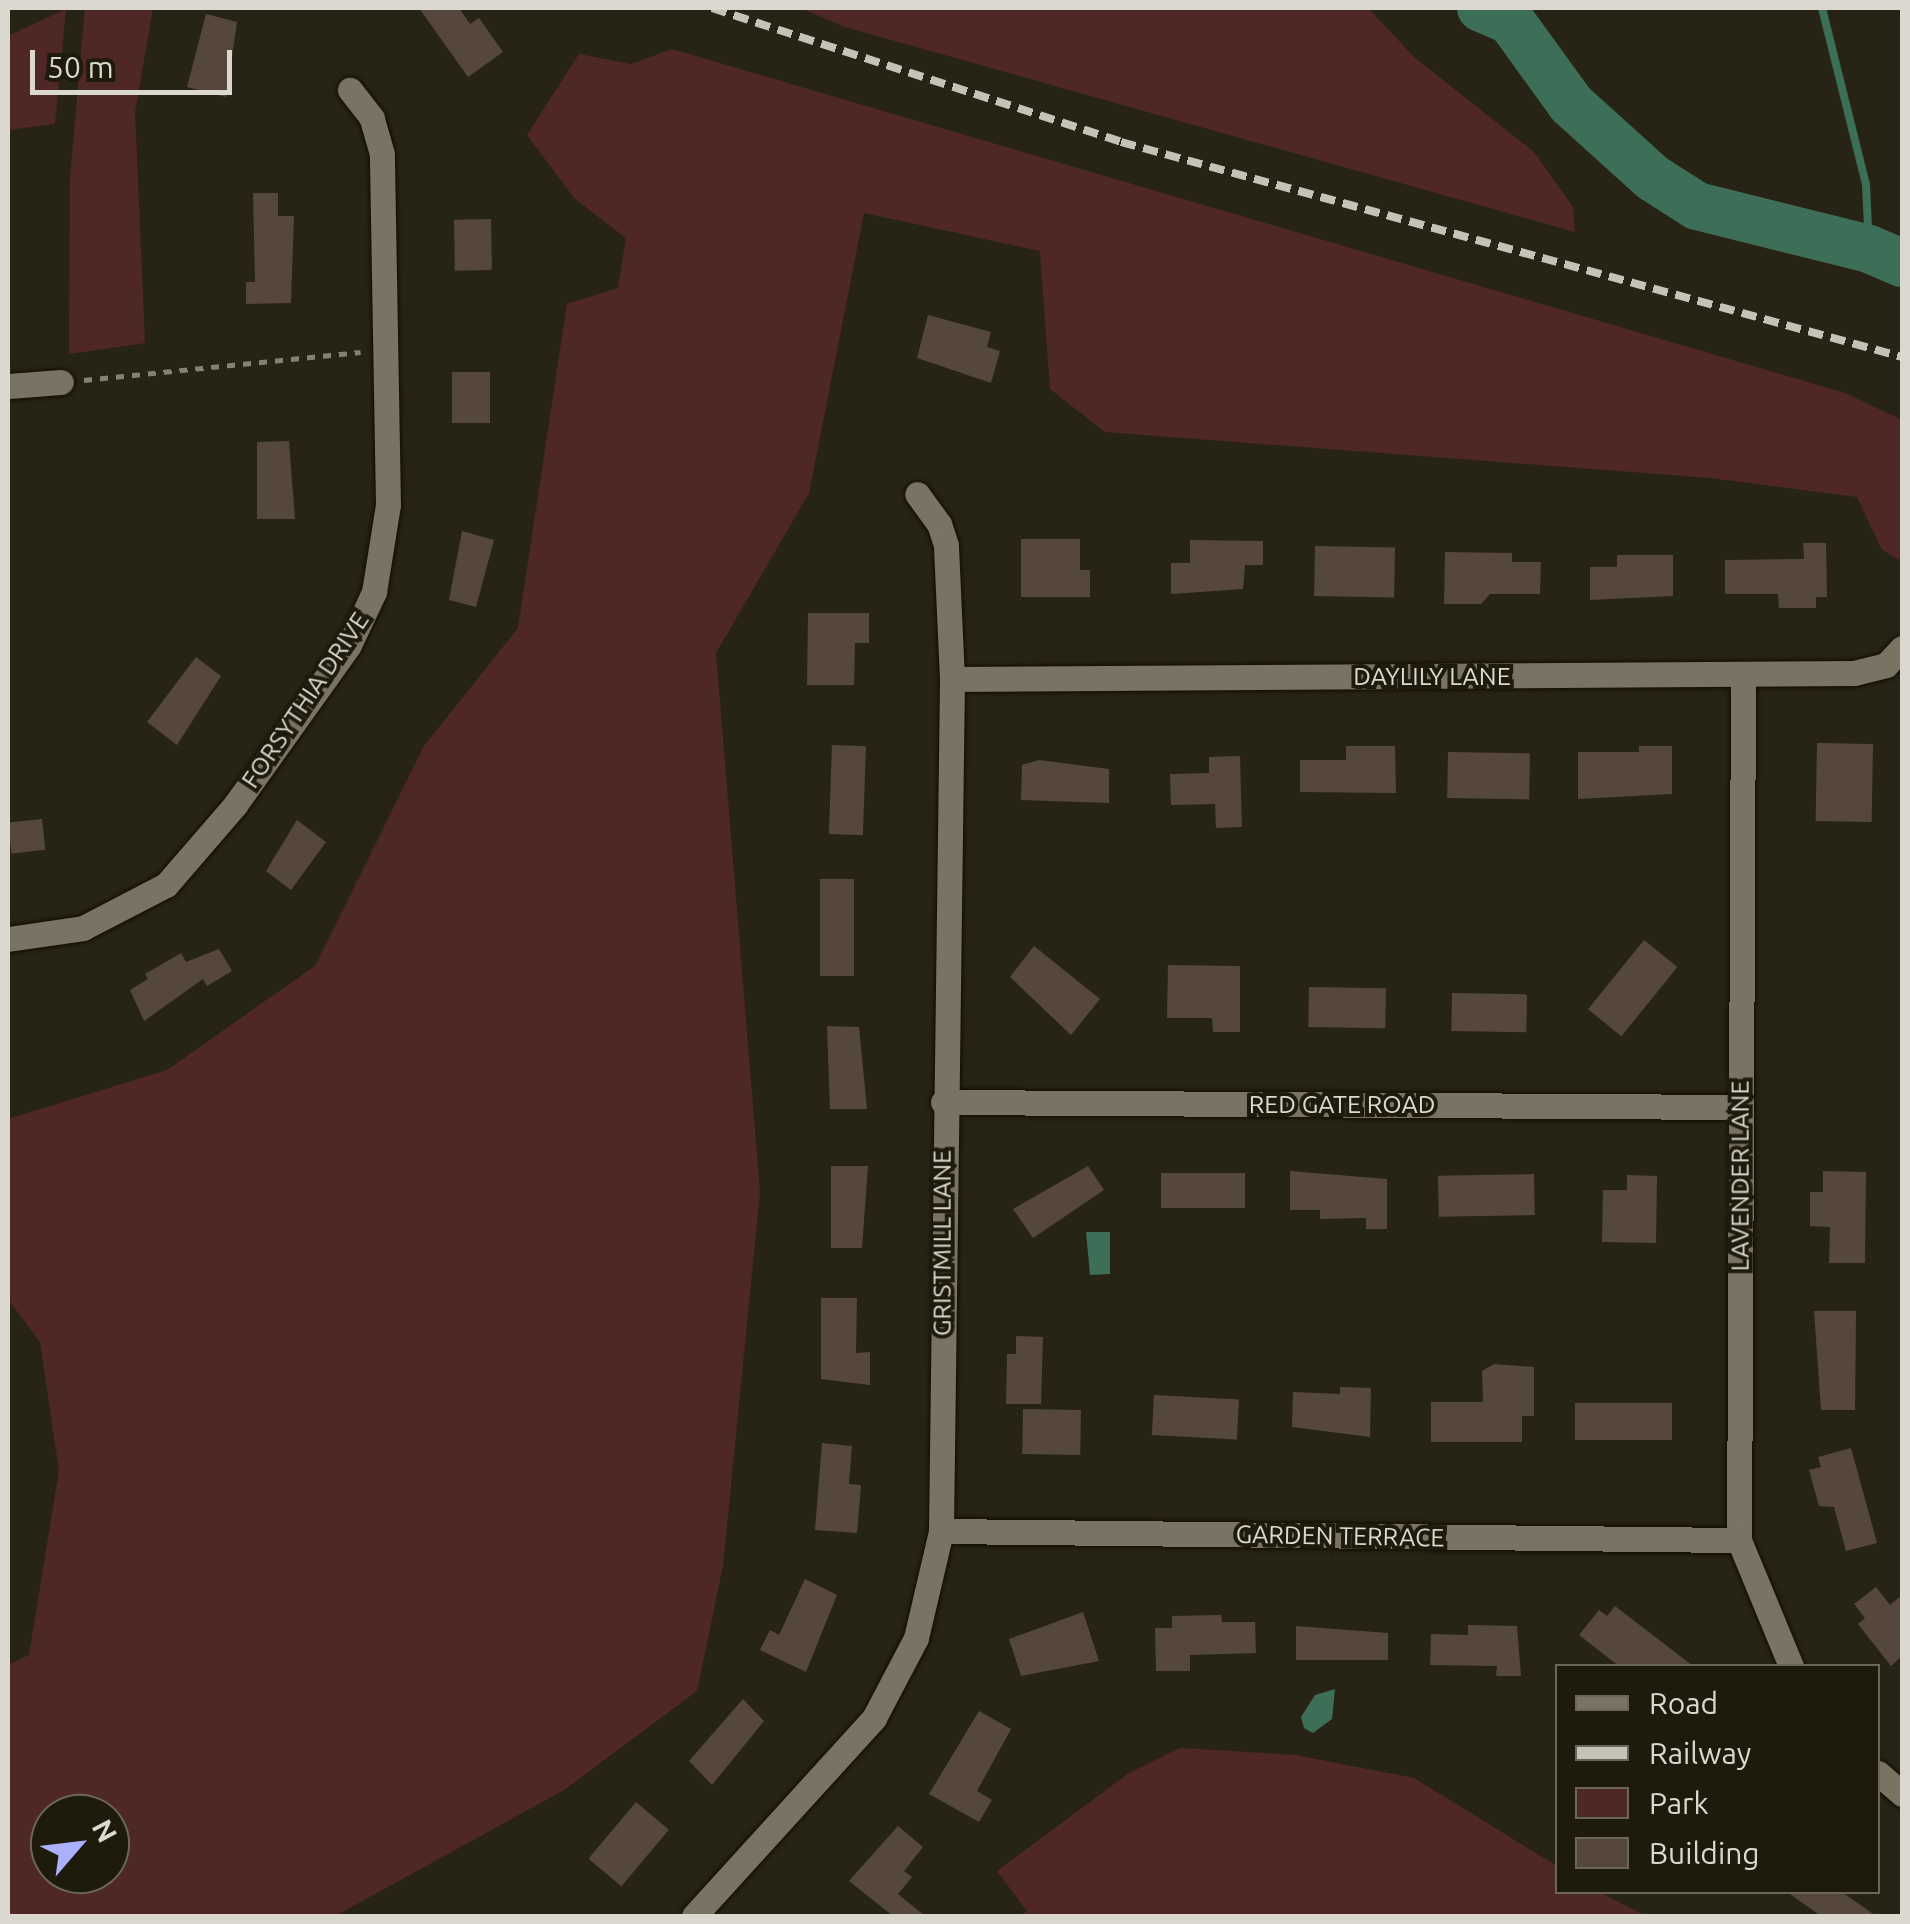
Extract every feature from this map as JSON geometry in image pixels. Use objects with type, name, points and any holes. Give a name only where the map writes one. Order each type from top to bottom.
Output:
[{"type":"street","name":"FORSYTHIA DRIVE","points":[[8,939],[83,928],[166,885],[235,805],[348,645],[374,592],[386,541],[382,154],[372,118],[350,90]]},
{"type":"street","points":[[8,386],[61,382]]},
{"type":"street","name":"GRISTMILL LANE","points":[[694,1916],[874,1718],[916,1638],[940,1531],[943,1102],[952,679],[946,545],[940,524],[917,494]]},
{"type":"street","name":"DAYLILY LANE","points":[[952,679],[1864,672],[1886,666],[1902,648]]},
{"type":"street","name":"LAVENDER LANE","points":[[1742,674],[1739,1540],[1791,1664]]},
{"type":"street","name":"RED GATE ROAD","points":[[943,1102],[1740,1107]]},
{"type":"street","name":"GARDEN TERRACE","points":[[940,1531],[1739,1540]]},
{"type":"street","points":[[1880,1775],[1902,1794]]},
{"type":"path","points":[[61,382],[386,350]]},
{"type":"green space","points":[[85,8],[153,8],[135,112],[145,343],[69,354],[70,178]]},
{"type":"green space","points":[[800,8],[1368,8],[1414,57],[1534,152],[1573,207],[1575,232],[845,27]]},
{"type":"green space","points":[[66,9],[55,124],[8,130],[8,36]]},
{"type":"green space","points":[[672,49],[1845,393],[1902,420],[1902,561],[1882,550],[1857,497],[1710,478],[1105,432],[1050,389],[1040,251],[864,213],[809,493],[716,653],[760,1192],[723,1566],[697,1691],[564,1790],[335,1916],[8,1916],[8,1665],[29,1655],[59,1471],[40,1342],[8,1299],[8,1119],[167,1070],[315,966],[424,746],[518,628],[567,304],[618,288],[626,238],[575,199],[527,135],[579,54],[631,64]]},
{"type":"green space","points":[[1180,1748],[1295,1755],[1414,1778],[1555,1865],[1555,1894],[1603,1894],[1646,1916],[1020,1916],[1027,1911],[997,1871],[1129,1773]]},
{"type":"shaded area","points":[[1086,1232],[1110,1232],[1110,1274],[1090,1275]]},
{"type":"shaded area","points":[[1335,1689],[1332,1719],[1313,1733],[1304,1728],[1301,1717],[1315,1695]]},
{"type":"building","points":[[419,8],[459,8],[470,24],[479,18],[503,52],[468,77]]},
{"type":"building","points":[[206,14],[237,22],[226,97],[187,87]]},
{"type":"building","points":[[253,193],[278,193],[278,216],[294,216],[291,303],[246,304],[246,282],[255,282]]},
{"type":"building","points":[[491,219],[492,270],[455,271],[454,220]]},
{"type":"building","points":[[928,315],[991,332],[987,347],[1000,351],[991,383],[917,358]]},
{"type":"building","points":[[452,372],[490,372],[490,423],[452,423]]},
{"type":"building","points":[[289,441],[295,519],[257,519],[257,442]]},
{"type":"building","points":[[462,531],[494,540],[476,607],[449,600]]},
{"type":"building","points":[[1021,539],[1080,539],[1080,570],[1090,570],[1090,597],[1021,597]]},
{"type":"building","points":[[1190,540],[1263,541],[1263,565],[1245,565],[1243,589],[1171,594],[1171,563],[1190,563]]},
{"type":"building","points":[[1803,543],[1826,543],[1827,597],[1816,597],[1816,608],[1779,608],[1778,594],[1725,594],[1725,560],[1804,559]]},
{"type":"building","points":[[1315,546],[1395,547],[1394,597],[1314,596]]},
{"type":"building","points":[[1445,552],[1512,553],[1512,562],[1541,562],[1540,594],[1490,594],[1481,604],[1444,604]]},
{"type":"building","points":[[1617,555],[1673,555],[1673,596],[1590,600],[1590,567],[1617,567]]},
{"type":"building","points":[[808,613],[869,613],[869,643],[855,643],[854,685],[807,685]]},
{"type":"building","points":[[196,657],[221,676],[177,745],[147,722]]},
{"type":"building","points":[[1817,743],[1873,744],[1872,822],[1816,821]]},
{"type":"building","points":[[832,745],[866,746],[863,835],[829,834]]},
{"type":"building","points":[[1346,746],[1395,746],[1396,793],[1300,792],[1300,760],[1346,760]]},
{"type":"building","points":[[1639,746],[1672,746],[1672,794],[1578,799],[1578,752],[1639,752]]},
{"type":"building","points":[[1448,752],[1530,753],[1529,799],[1447,798]]},
{"type":"building","points":[[1240,756],[1242,827],[1216,828],[1215,804],[1171,805],[1170,774],[1209,773],[1209,757]]},
{"type":"building","points":[[1039,760],[1109,769],[1109,803],[1021,800],[1022,765]]},
{"type":"building","points":[[42,819],[45,850],[11,853],[8,823]]},
{"type":"building","points":[[297,820],[326,842],[291,890],[266,871]]},
{"type":"building","points":[[820,879],[854,879],[854,976],[820,976]]},
{"type":"building","points":[[1644,940],[1677,967],[1621,1036],[1588,1009]]},
{"type":"building","points":[[1034,946],[1100,999],[1071,1035],[1010,977]]},
{"type":"building","points":[[219,949],[232,971],[207,986],[203,979],[144,1021],[130,990],[148,979],[145,974],[181,953],[186,962]]},
{"type":"building","points":[[1168,965],[1240,966],[1240,1032],[1213,1032],[1212,1018],[1167,1018]]},
{"type":"building","points":[[1309,987],[1386,988],[1385,1028],[1308,1027]]},
{"type":"building","points":[[1452,993],[1527,994],[1526,1032],[1451,1031]]},
{"type":"building","points":[[827,1026],[859,1027],[867,1109],[830,1109]]},
{"type":"building","points":[[831,1166],[868,1166],[862,1248],[831,1248]]},
{"type":"building","points":[[1088,1166],[1104,1190],[1033,1238],[1013,1209]]},
{"type":"building","points":[[1290,1171],[1387,1179],[1387,1229],[1366,1229],[1366,1218],[1320,1219],[1320,1210],[1290,1210]]},
{"type":"building","points":[[1823,1171],[1866,1172],[1865,1263],[1829,1263],[1830,1227],[1810,1226],[1810,1192],[1823,1192]]},
{"type":"building","points":[[1161,1173],[1245,1173],[1245,1208],[1161,1208]]},
{"type":"building","points":[[1534,1174],[1535,1215],[1439,1217],[1438,1176]]},
{"type":"building","points":[[1627,1175],[1657,1176],[1656,1243],[1602,1242],[1603,1190],[1627,1190]]},
{"type":"building","points":[[821,1298],[857,1298],[856,1353],[870,1352],[870,1385],[821,1379]]},
{"type":"building","points":[[1814,1311],[1856,1311],[1855,1410],[1821,1410]]},
{"type":"building","points":[[1016,1336],[1043,1337],[1041,1404],[1006,1404],[1007,1354],[1016,1354]]},
{"type":"building","points":[[1494,1364],[1534,1367],[1534,1416],[1522,1416],[1522,1442],[1431,1442],[1431,1402],[1483,1402],[1482,1371]]},
{"type":"building","points":[[1340,1387],[1371,1388],[1370,1437],[1292,1427],[1293,1392],[1340,1394]]},
{"type":"building","points":[[1154,1395],[1239,1399],[1237,1439],[1152,1435]]},
{"type":"building","points":[[1575,1403],[1672,1403],[1672,1440],[1575,1440]]},
{"type":"building","points":[[1023,1409],[1081,1410],[1080,1455],[1022,1454]]},
{"type":"building","points":[[822,1443],[852,1446],[849,1484],[861,1485],[857,1533],[815,1530]]},
{"type":"building","points":[[1851,1448],[1877,1543],[1846,1551],[1834,1507],[1819,1506],[1809,1470],[1821,1467],[1818,1457]]},
{"type":"building","points":[[805,1579],[837,1595],[806,1672],[760,1650],[770,1630],[779,1635]]},
{"type":"building","points":[[1876,1587],[1890,1605],[1902,1595],[1902,1656],[1891,1666],[1858,1624],[1865,1618],[1854,1604]]},
{"type":"building","points":[[1615,1606],[1690,1664],[1616,1664],[1579,1635],[1599,1610],[1607,1616]]},
{"type":"building","points":[[1083,1612],[1099,1661],[1021,1676],[1009,1639]]},
{"type":"building","points":[[1221,1615],[1222,1622],[1255,1622],[1256,1653],[1190,1655],[1190,1671],[1156,1671],[1155,1628],[1172,1628],[1172,1616]]},
{"type":"building","points":[[1468,1625],[1517,1626],[1521,1676],[1496,1676],[1497,1666],[1430,1665],[1431,1634],[1468,1635]]},
{"type":"building","points":[[1296,1626],[1388,1633],[1388,1660],[1296,1660]]},
{"type":"building","points":[[743,1699],[764,1721],[712,1785],[689,1761]]},
{"type":"building","points":[[979,1711],[1011,1729],[977,1791],[992,1800],[979,1822],[929,1794]]},
{"type":"building","points":[[636,1802],[669,1830],[621,1886],[588,1859]]},
{"type":"building","points":[[898,1826],[923,1847],[904,1871],[912,1877],[898,1894],[925,1916],[893,1916],[849,1881]]},
{"type":"building","points":[[1790,1894],[1845,1894],[1876,1916],[1821,1916]]},
{"type":"waterway","points":[[1481,8],[1511,21],[1571,104],[1653,178],[1697,206],[1869,249],[1902,263]]},
{"type":"waterway","points":[[1822,8],[1866,184],[1869,249]]},
{"type":"railway","points":[[712,8],[1121,142],[1902,357]]}]
